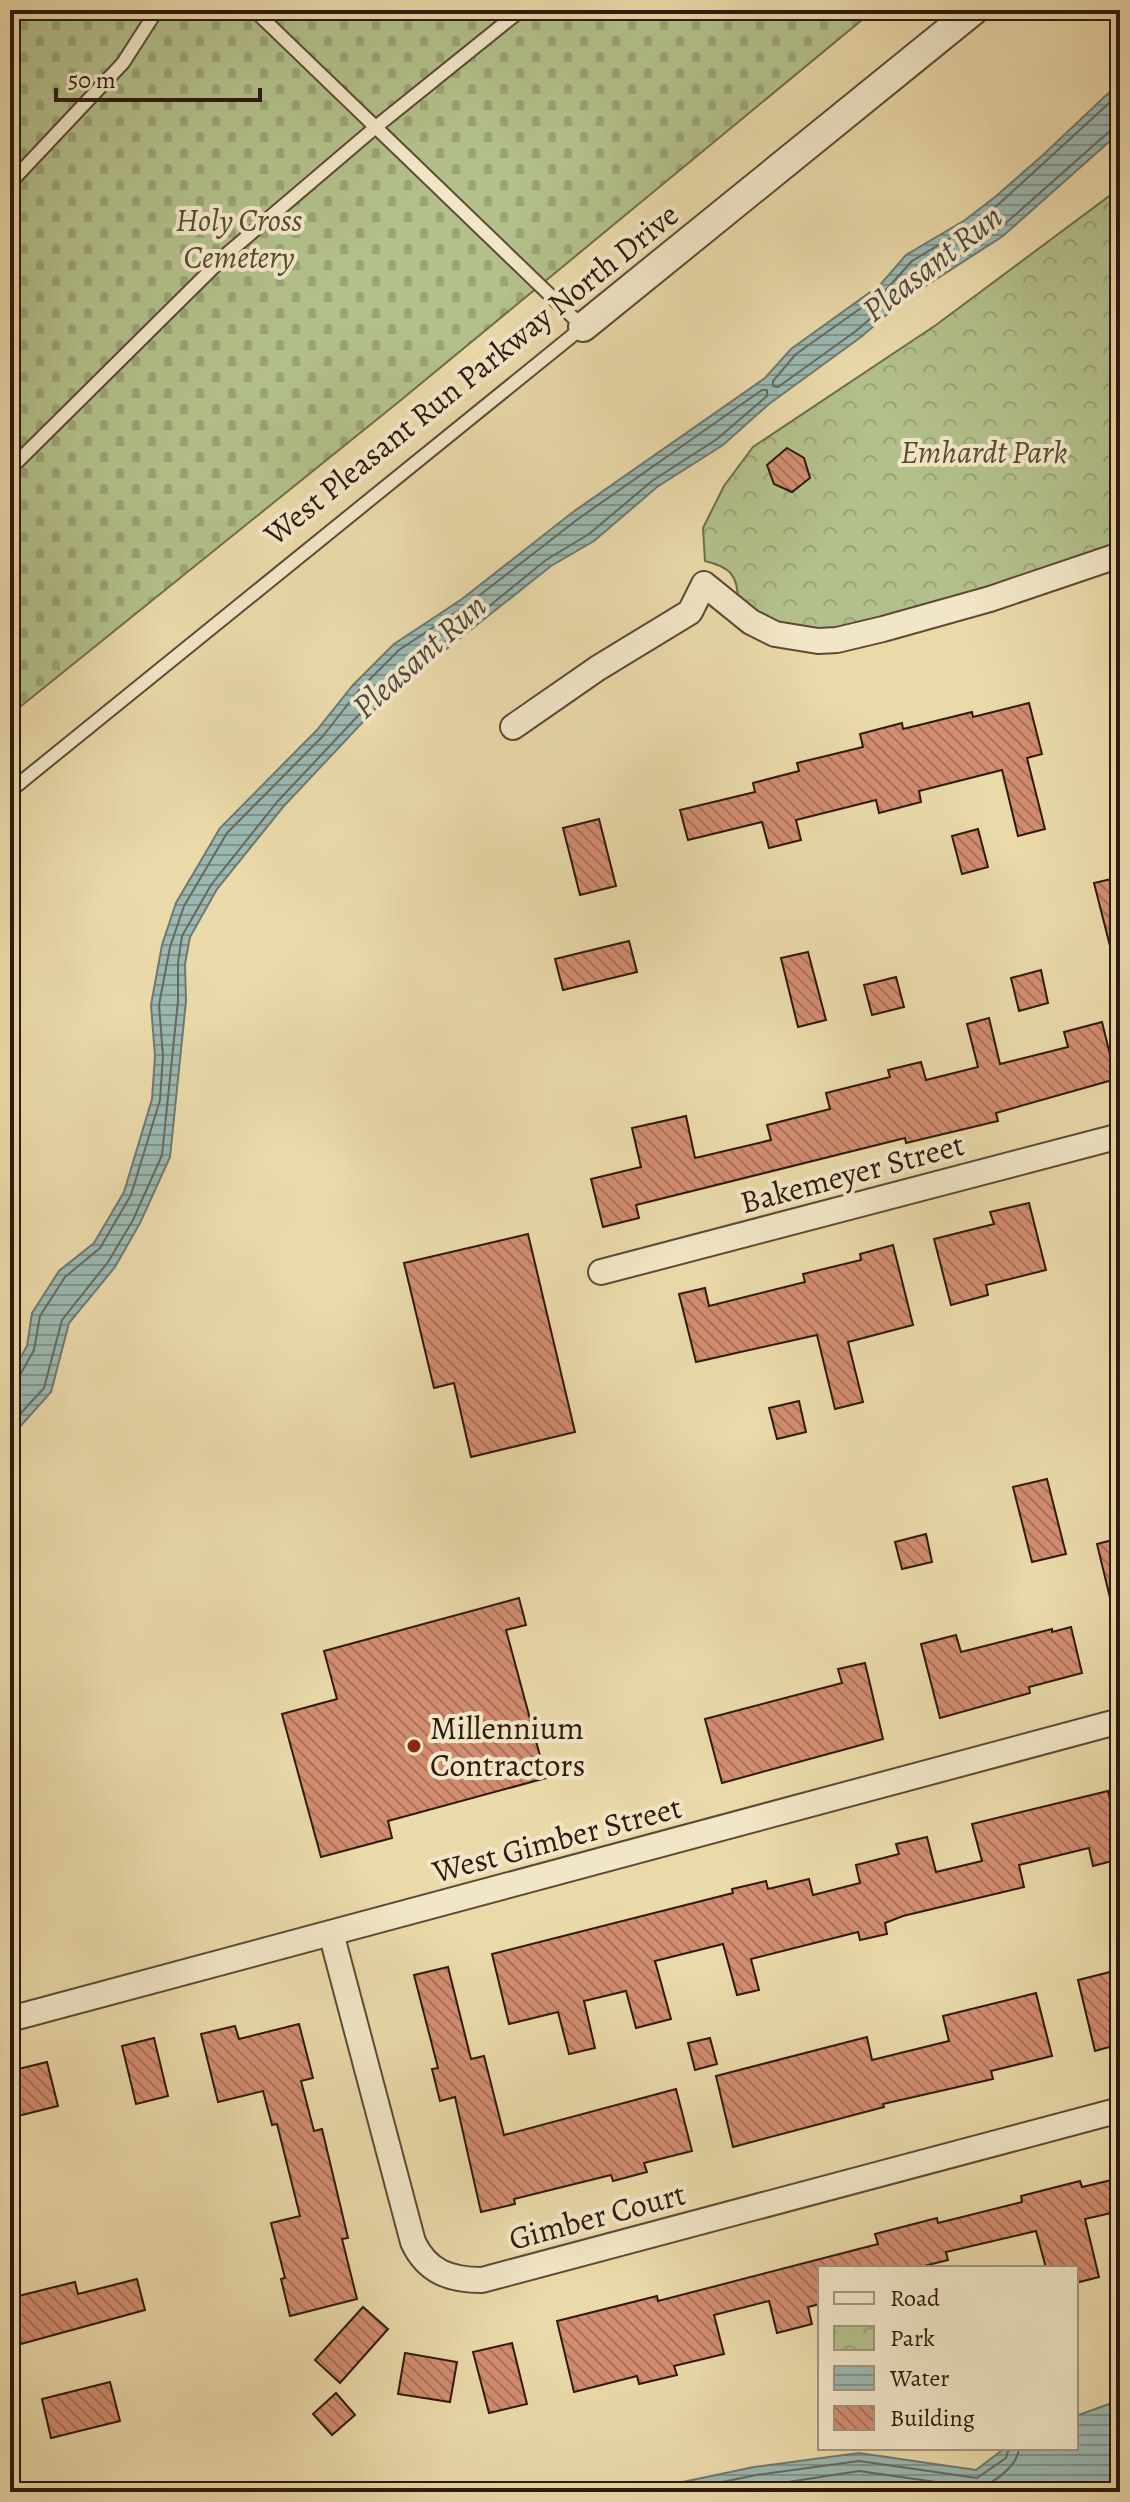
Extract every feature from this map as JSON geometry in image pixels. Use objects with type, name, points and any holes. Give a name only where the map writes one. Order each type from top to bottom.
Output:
[{"type":"street","name":"West Pleasant Run Parkway North Drive","points":[[583,327],[974,10]]},
{"type":"street","points":[[513,727],[598,668],[690,612],[704,584],[751,622],[775,634],[800,640],[828,641],[990,599],[1120,555]]},
{"type":"street","name":"Bakemeyer Street","points":[[601,1272],[1120,1136]]},
{"type":"street","name":"West Gimber Street","points":[[10,2019],[1120,1721]]},
{"type":"street","name":"Gimber Court","points":[[331,1933],[413,2242],[423,2259],[445,2276],[482,2280],[1120,2110]]},
{"type":"lane","points":[[10,183],[123,63],[157,10]]},
{"type":"lane","points":[[254,10],[583,327]]},
{"type":"lane","points":[[10,469],[229,252],[377,126],[521,10]]},
{"type":"lane","name":"West Pleasant Run Parkway North Drive","points":[[10,791],[583,327]]},
{"type":"green space","name":"Holy Cross Cemetery","points":[[10,10],[874,10],[401,400],[10,715]]},
{"type":"green space","name":"Emhardt Park","points":[[1120,188],[1120,551],[858,631],[793,637],[738,601],[731,574],[721,566],[705,561],[703,528],[724,486],[753,447],[936,325]]},
{"type":"water","name":"Pleasant Run","points":[[1120,82],[1120,132],[1003,236],[904,300],[861,337],[769,404],[723,445],[657,487],[594,541],[551,566],[375,709],[283,807],[217,889],[190,937],[185,964],[186,1001],[170,1157],[140,1223],[115,1267],[69,1323],[51,1392],[10,1438],[10,1376],[27,1346],[32,1313],[59,1271],[94,1243],[124,1192],[152,1099],[155,1056],[151,1005],[162,945],[176,903],[220,828],[317,730],[353,685],[394,644],[462,599],[573,512],[765,378],[791,349],[880,285],[906,255],[965,220],[995,197]]},
{"type":"water","points":[[1120,2400],[1120,2492],[635,2492],[754,2467],[859,2453],[976,2470],[1002,2450],[1078,2450],[1078,2415]]},
{"type":"building","points":[[787,448],[804,458],[810,478],[792,492],[774,484],[767,465]]},
{"type":"building","points":[[1029,703],[1042,754],[1027,758],[1045,829],[1018,836],[1002,770],[919,791],[921,802],[879,813],[876,800],[796,820],[801,840],[769,848],[762,822],[688,840],[680,810],[755,792],[753,783],[799,771],[797,763],[863,747],[860,734],[902,723],[903,729],[972,712],[973,717]]},
{"type":"building","points":[[599,819],[616,886],[580,895],[563,828]]},
{"type":"building","points":[[978,829],[988,867],[962,874],[952,836]]},
{"type":"building","points":[[1120,877],[1120,953],[1112,954],[1094,883]]},
{"type":"building","points":[[629,941],[637,972],[563,990],[555,959]]},
{"type":"building","points":[[808,952],[826,1020],[798,1027],[781,958]]},
{"type":"building","points":[[1041,970],[1048,1003],[1019,1011],[1011,978]]},
{"type":"building","points":[[896,977],[904,1007],[872,1015],[864,985]]},
{"type":"building","points":[[989,1018],[1000,1064],[1068,1047],[1064,1032],[1102,1022],[1116,1079],[996,1113],[998,1121],[906,1143],[905,1138],[636,1205],[639,1218],[603,1227],[591,1179],[641,1167],[632,1128],[686,1116],[695,1158],[771,1140],[767,1125],[830,1109],[826,1093],[890,1077],[888,1070],[921,1062],[926,1080],[978,1067],[967,1024]]},
{"type":"building","points":[[1029,1203],[1046,1270],[986,1285],[988,1295],[951,1305],[934,1239],[994,1224],[990,1212]]},
{"type":"building","points":[[528,1234],[575,1432],[471,1457],[454,1383],[434,1388],[404,1263]]},
{"type":"building","points":[[893,1245],[913,1325],[848,1342],[863,1402],[835,1409],[817,1335],[696,1362],[679,1294],[705,1288],[709,1306],[805,1282],[803,1274],[861,1260],[860,1254]]},
{"type":"building","points":[[799,1401],[806,1432],[777,1439],[769,1408]]},
{"type":"building","points":[[1047,1479],[1066,1554],[1032,1562],[1013,1487]]},
{"type":"building","points":[[926,1534],[932,1562],[902,1569],[895,1542]]},
{"type":"building","points":[[1120,1538],[1120,1605],[1112,1606],[1097,1544]]},
{"type":"building","name":"Millennium Contractors","points":[[519,1598],[526,1625],[506,1630],[546,1778],[388,1821],[392,1838],[321,1857],[282,1714],[337,1699],[324,1651]]},
{"type":"building","points":[[1071,1627],[1082,1673],[1029,1687],[1030,1693],[940,1718],[921,1644],[956,1635],[961,1652]]},
{"type":"building","points":[[865,1663],[883,1739],[722,1783],[705,1719],[842,1683],[838,1669]]},
{"type":"building","points":[[1108,1791],[1120,1841],[1120,1859],[1093,1866],[1089,1848],[1019,1865],[1024,1887],[903,1916],[885,1923],[887,1934],[860,1940],[858,1932],[751,1959],[759,1990],[737,1995],[723,1944],[655,1961],[671,2019],[636,2028],[626,1991],[584,2001],[595,2048],[569,2054],[558,2012],[509,2024],[492,1954],[733,1893],[732,1889],[766,1881],[768,1889],[809,1879],[813,1895],[860,1883],[856,1865],[899,1854],[896,1844],[927,1837],[936,1872],[982,1861],[972,1824]]},
{"type":"building","points":[[448,1967],[471,2059],[484,2056],[504,2135],[676,2089],[692,2151],[644,2163],[647,2172],[613,2181],[611,2175],[514,2199],[515,2204],[481,2212],[455,2097],[440,2101],[432,2069],[438,2068],[414,1975]]},
{"type":"building","points":[[1110,1972],[1120,2012],[1120,2044],[1095,2051],[1078,1980]]},
{"type":"building","points":[[1036,1993],[1052,2056],[991,2071],[993,2079],[883,2104],[884,2107],[733,2147],[716,2076],[867,2037],[872,2060],[949,2041],[943,2016]]},
{"type":"building","points":[[299,2024],[313,2078],[301,2081],[314,2131],[322,2129],[348,2238],[342,2239],[357,2299],[290,2316],[281,2279],[285,2278],[271,2223],[300,2216],[277,2124],[272,2125],[263,2091],[218,2102],[201,2034],[235,2026],[239,2039]]},
{"type":"building","points":[[154,2038],[168,2096],[136,2104],[122,2046]]},
{"type":"building","points":[[710,2038],[717,2064],[695,2070],[688,2043]]},
{"type":"building","points":[[47,2062],[58,2106],[10,2118],[10,2071]]},
{"type":"building","points":[[1120,2178],[1120,2211],[1085,2219],[1099,2277],[1078,2282],[1078,2266],[1045,2266],[1036,2231],[946,2252],[948,2260],[924,2266],[818,2266],[818,2304],[808,2307],[812,2324],[777,2333],[769,2301],[714,2315],[724,2354],[674,2366],[677,2375],[639,2384],[637,2376],[574,2392],[557,2321],[657,2296],[658,2301],[878,2244],[875,2234],[937,2218],[938,2223],[1022,2202],[1021,2196],[1080,2181],[1082,2187]]},
{"type":"building","points":[[137,2279],[145,2310],[21,2344],[10,2298],[75,2282],[78,2294]]},
{"type":"building","points":[[363,2307],[388,2329],[340,2383],[315,2360]]},
{"type":"building","points":[[512,2343],[527,2404],[489,2413],[473,2352]]},
{"type":"building","points":[[405,2353],[457,2362],[450,2402],[398,2394]]},
{"type":"building","points":[[110,2382],[120,2421],[51,2438],[42,2399]]},
{"type":"building","points":[[336,2393],[355,2415],[332,2435],[313,2414]]},
{"type":"place","name":"Millennium Contractors","points":[[414,1746]]}]
